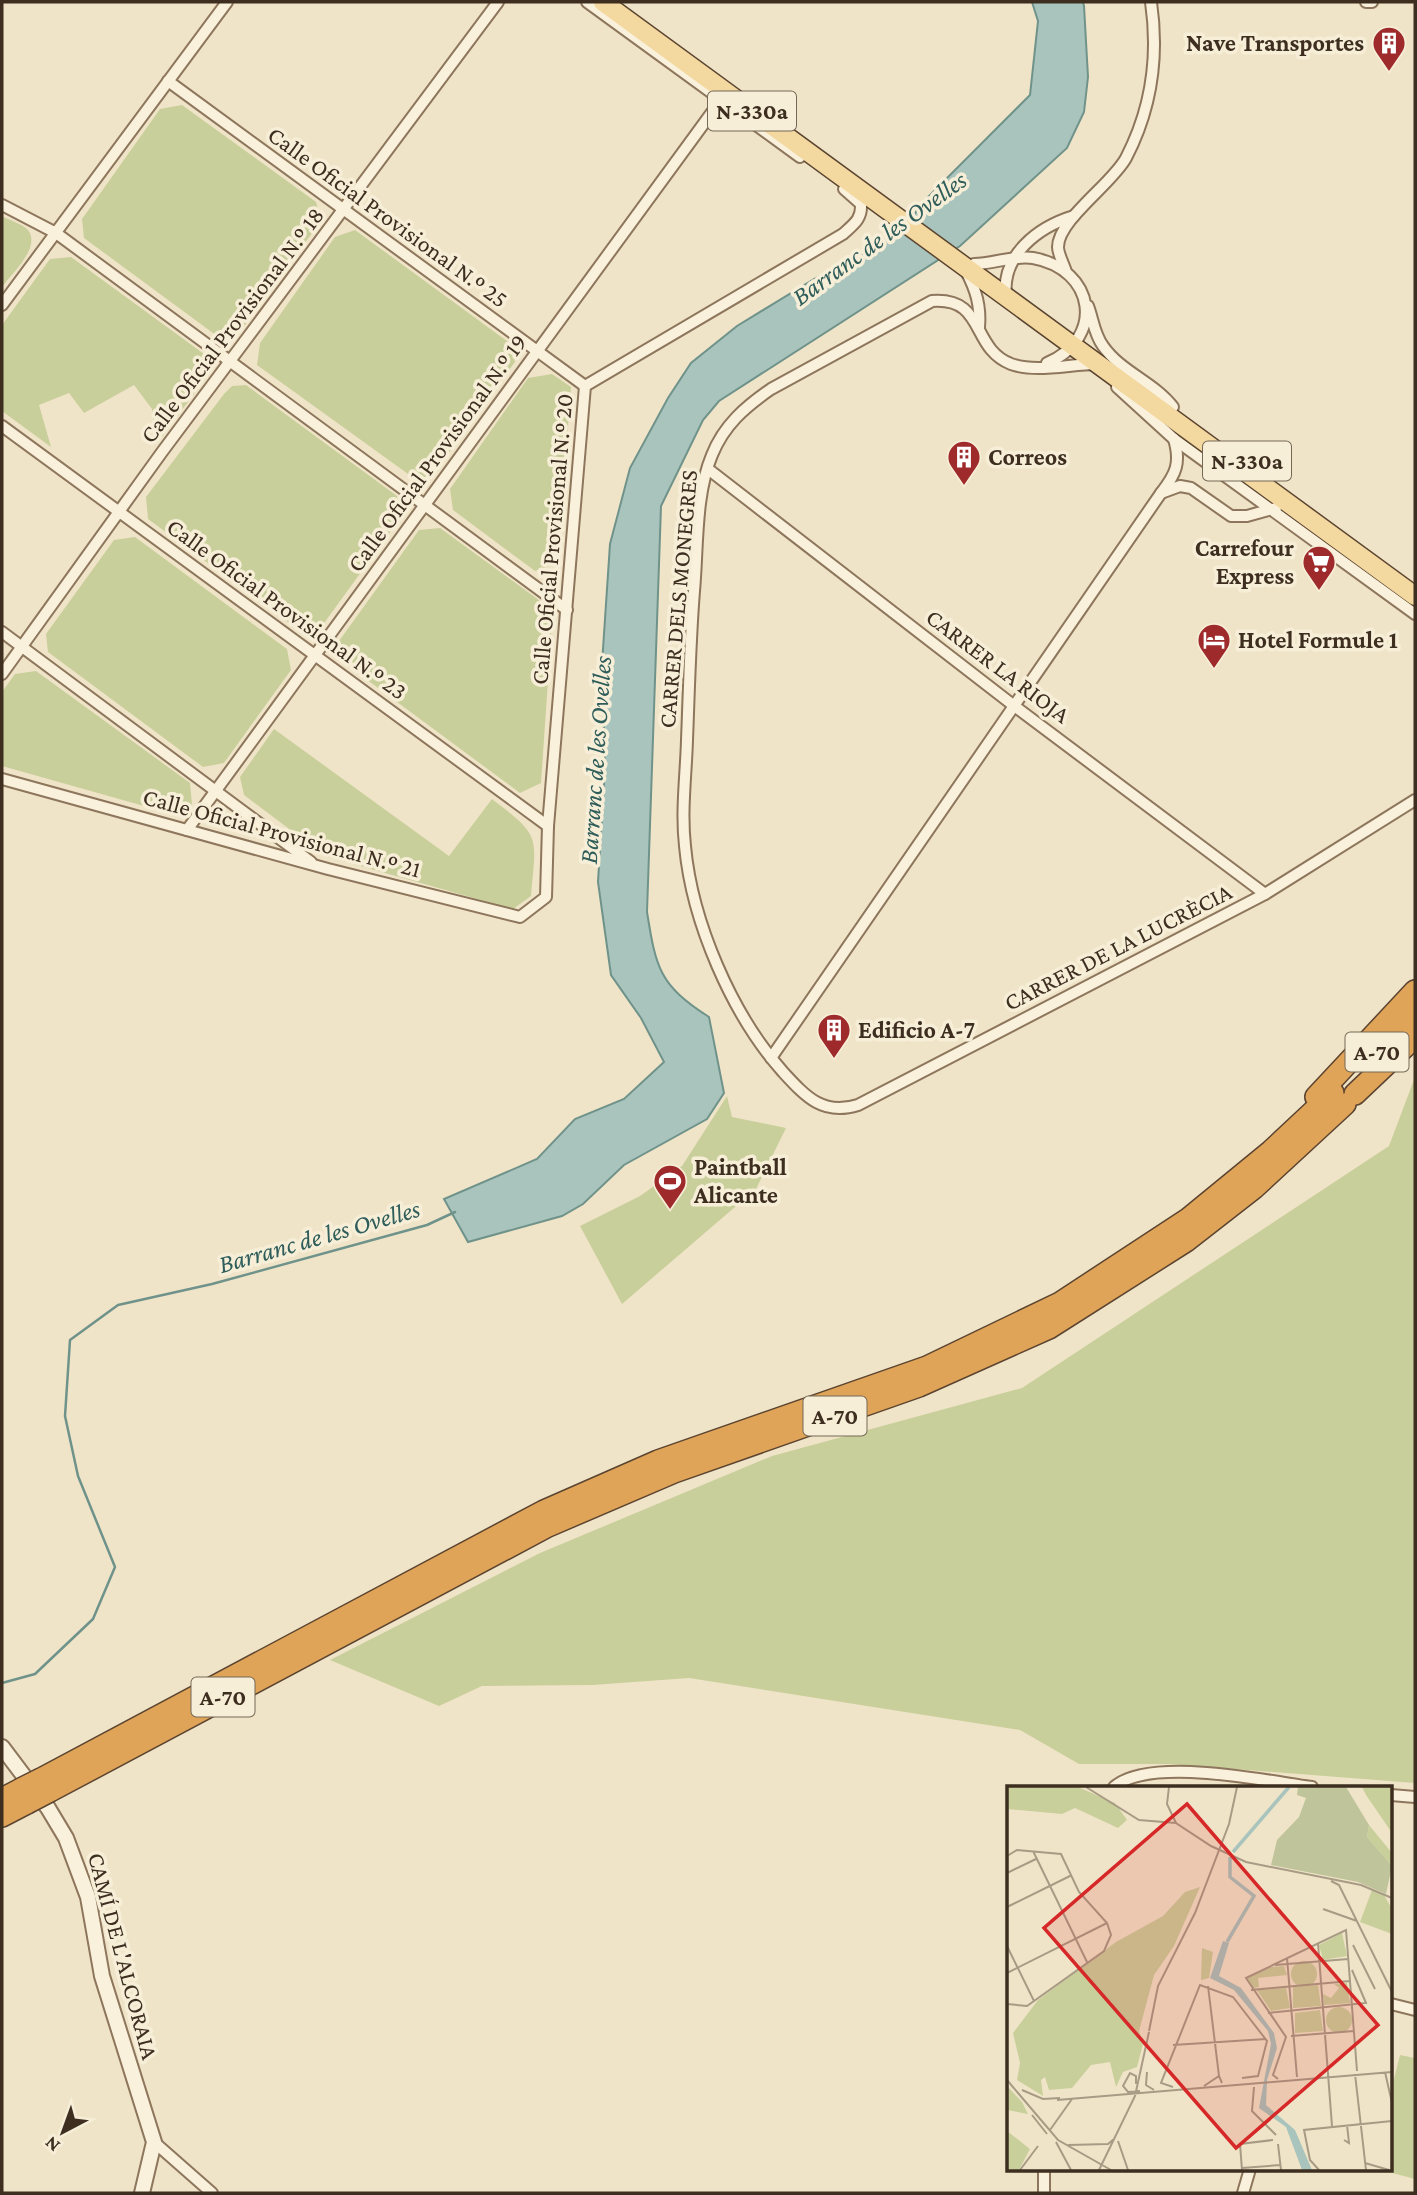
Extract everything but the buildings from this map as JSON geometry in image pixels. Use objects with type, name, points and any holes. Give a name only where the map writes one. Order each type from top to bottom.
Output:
[{"type":"highway","points":[[1138,1254],[1309,1104],[1415,991]]},
{"type":"highway","name":"A-70","points":[[2,1816],[16,1797],[45,1785],[281,1658],[599,1503],[685,1468],[919,1387],[1049,1328],[1186,1241],[1254,1188],[1415,1016]]},
{"type":"highway","name":"A-70","points":[[281,1658],[493,1537],[614,1479],[938,1362],[1060,1303],[1138,1254],[1230,1186],[1415,1037]]},
{"type":"main road","name":"N-330a","points":[[603,2],[968,263],[1074,350],[1294,507],[1410,598]]},
{"type":"main road","name":"N-330a","points":[[613,2],[904,218]]},
{"type":"main road","name":"N-330a","points":[[1074,350],[1173,407],[1415,583]]},
{"type":"street","points":[[2,305],[227,2]]},
{"type":"street","name":"Calle Oficial Provisional N.º 18","points":[[2,674],[498,2]]},
{"type":"street","points":[[587,2],[720,100]]},
{"type":"street","points":[[1066,272],[1058,246],[1064,230],[1124,161],[1140,129],[1154,73],[1156,34],[1151,2]]},
{"type":"street","name":"Calle Oficial Provisional N.º 25","points":[[168,81],[585,386]]},
{"type":"street","name":"Calle Oficial Provisional N.º 20","points":[[546,897],[548,826],[585,386],[843,234],[859,221],[862,213],[861,204],[851,193],[720,100]]},
{"type":"street","name":"Calle Oficial Provisional N.º 19","points":[[187,830],[720,100]]},
{"type":"street","points":[[2,205],[56,233],[567,610]]},
{"type":"street","points":[[1005,291],[1015,259],[1027,240],[1056,222],[1074,216]]},
{"type":"street","points":[[979,328],[980,310],[968,263],[1004,263],[1033,258],[1066,272],[1077,282],[1087,303],[1094,332],[1103,347],[1116,362],[1166,398],[1173,407]]},
{"type":"street","name":"CARRER DELS MONEGRES","points":[[830,1109],[804,1095],[771,1058],[724,979],[694,897],[684,844],[692,616],[702,494],[711,456],[726,427],[747,406],[932,301],[957,303],[967,309],[990,349],[1012,364],[1038,367],[1074,350]]},
{"type":"street","points":[[1038,367],[1074,350],[1087,303]]},
{"type":"street","points":[[1074,350],[1095,372],[1109,375],[1174,439],[1376,586],[1410,598],[1415,614]]},
{"type":"street","name":"Calle Oficial Provisional N.º 23","points":[[2,426],[548,826]]},
{"type":"street","points":[[771,1058],[1013,705],[1175,475],[1179,457],[1174,439]]},
{"type":"street","name":"CARRER LA RIOJA","points":[[708,468],[1013,705],[1265,894]]},
{"type":"street","points":[[1161,493],[1180,486],[1191,488],[1231,516],[1247,516],[1272,509],[1294,507]]},
{"type":"street","points":[[1333,536],[1376,586]]},
{"type":"street","points":[[2,632],[317,866]]},
{"type":"street","name":"Calle Oficial Provisional N.º 21","points":[[2,779],[317,866],[520,917],[546,897]]},
{"type":"street","name":"CARRER DE LA LUCRÈCIA","points":[[830,1109],[844,1110],[858,1105],[1265,894],[1415,800]]},
{"type":"street","name":"CAMÍ DE L'ALCORAIA","points":[[2,1747],[48,1808],[66,1838],[78,1868],[95,1930],[102,1976],[153,2142],[142,2193]]},
{"type":"street","points":[[1116,1786],[1142,1772],[1195,1772],[1304,1786]]},
{"type":"street","points":[[1392,1795],[1415,1797]]},
{"type":"street","points":[[1392,2004],[1415,2010]]},
{"type":"street","points":[[153,2142],[212,2193]]},
{"type":"street","points":[[1044,2170],[1044,2193]]},
{"type":"street","points":[[1242,2193],[1250,2170]]},
{"type":"green space","points":[[182,105],[316,202],[321,221],[238,334],[217,336],[84,238],[82,219],[160,109]]},
{"type":"green space","points":[[2,216],[27,229],[31,243],[24,260],[2,287]]},
{"type":"green space","points":[[355,230],[511,344],[515,362],[432,476],[415,479],[257,365],[260,343],[335,237]]},
{"type":"green space","points":[[71,257],[204,354],[209,374],[157,443],[152,409],[134,385],[84,413],[69,393],[39,405],[51,447],[2,411],[2,325],[50,259]]},
{"type":"green space","points":[[552,374],[571,387],[558,563],[535,571],[453,510],[450,489],[528,378]]},
{"type":"green space","points":[[246,385],[397,496],[401,517],[322,626],[300,631],[148,519],[146,497],[224,394],[232,386]]},
{"type":"green space","points":[[440,528],[543,603],[552,622],[541,783],[520,793],[343,662],[339,641],[419,530]]},
{"type":"green space","points":[[135,537],[287,649],[291,670],[224,763],[203,767],[48,652],[46,634],[114,540]]},
{"type":"green space","points":[[36,671],[190,783],[192,805],[183,817],[2,766],[2,692],[15,674]]},
{"type":"green space","points":[[274,729],[449,856],[492,799],[528,830],[532,839],[534,860],[531,896],[513,909],[325,856],[244,795],[240,777]]},
{"type":"green space","points":[[1415,1077],[1415,1783],[1170,1764],[1079,1764],[1020,1730],[689,1678],[593,1685],[482,1686],[439,1706],[330,1660],[540,1553],[772,1456],[1022,1388],[1389,1146]]},
{"type":"green space","name":"Paintball Alicante","points":[[727,1096],[732,1117],[786,1128],[756,1189],[622,1304],[580,1226],[640,1196],[682,1166]]},
{"type":"green space","points":[[1400,2055],[1415,2058],[1415,2179],[1381,2170],[1392,2170],[1392,2087]]},
{"type":"water","points":[[1032,2],[1083,2],[1084,6],[1088,77],[1084,112],[1067,148],[960,246],[719,401],[703,420],[661,506],[647,912],[653,948],[663,973],[679,995],[709,1017],[724,1093],[707,1119],[624,1165],[583,1204],[562,1216],[468,1242],[444,1199],[537,1159],[575,1119],[624,1099],[664,1062],[641,1018],[611,975],[598,882],[605,767],[602,664],[610,544],[630,468],[668,398],[691,363],[737,326],[814,279],[905,232],[919,206],[1030,95],[1038,21]]},
{"type":"waterway","name":"Barranc de les Ovelles","points":[[2,1683],[35,1674],[93,1619],[115,1567],[78,1476],[65,1416],[70,1340],[118,1305],[212,1284],[427,1225],[455,1212]]},
{"type":"place","name":"Nave Transportes","points":[[1389,73]]},
{"type":"place","name":"Correos","points":[[964,487]]},
{"type":"place","name":"Carrefour Express","points":[[1319,592]]},
{"type":"place","name":"Hotel Formule 1","points":[[1214,670]]},
{"type":"place","name":"Edificio A-7","points":[[834,1060]]},
{"type":"place","name":"Paintball Alicante","points":[[670,1211]]}]
